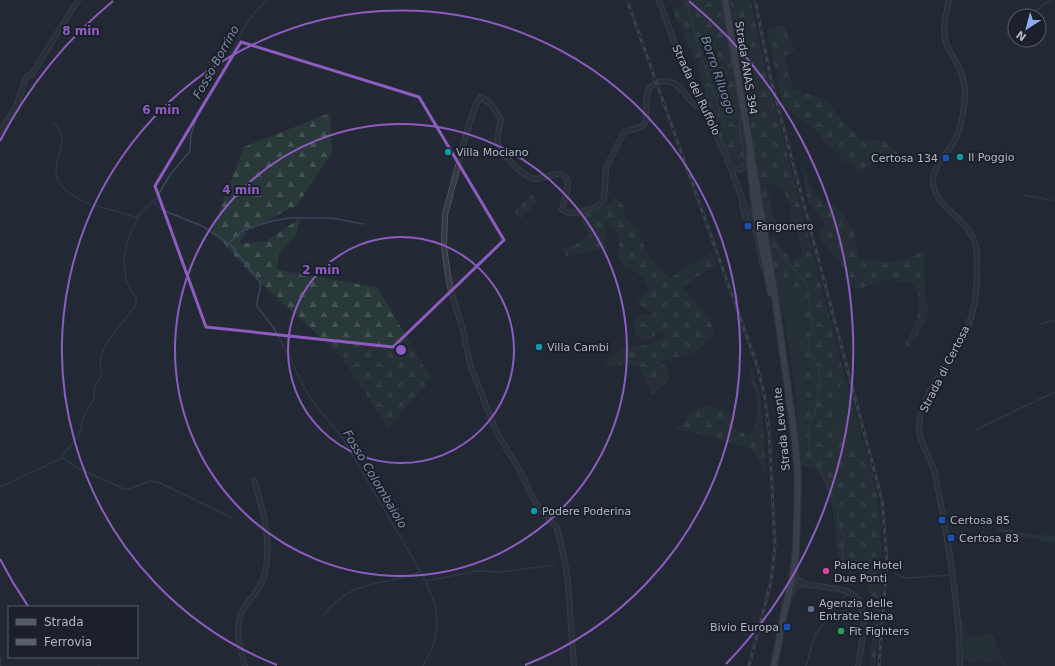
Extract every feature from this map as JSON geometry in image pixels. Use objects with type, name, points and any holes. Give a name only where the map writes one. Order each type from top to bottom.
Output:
[{"type":"main road","name":"Strada ANAS 394","points":[[725,0],[748,138],[750,173],[758,219]]},
{"type":"main road","name":"Strada Levante","points":[[758,219],[766,274],[776,311]]},
{"type":"main road","name":"Strada Levante","points":[[758,219],[776,311],[796,448],[798,504],[795,545],[787,604]]},
{"type":"main road","name":"Strada Levante","points":[[774,666],[795,561],[795,545]]},
{"type":"street","points":[[0,132],[16,107],[26,76],[32,74],[78,0]]},
{"type":"street","name":"Strada del Ruffolo","points":[[659,0],[674,44],[731,167],[748,222],[756,232],[760,258],[766,274]]},
{"type":"street","name":"Strada di Certosa","points":[[949,0],[944,24],[944,37],[964,79],[965,97],[956,139],[937,167],[933,182],[941,199],[973,235],[977,257],[975,287],[971,317],[967,329],[929,397],[921,414],[919,429],[924,447],[935,473],[947,532],[953,575],[960,666]]},
{"type":"street","points":[[574,666],[568,582],[557,528],[536,504],[520,471],[500,440],[470,364],[464,334],[450,287],[444,246],[445,215],[449,196],[476,104],[481,97],[491,104],[501,119],[498,139],[502,151],[514,166],[535,179],[558,174],[563,176],[568,182],[562,209],[565,212],[582,211],[596,207],[604,200],[606,168],[624,132],[641,127],[645,124],[646,96],[653,86],[663,81],[674,83],[684,91],[696,106],[703,108]]},
{"type":"street","points":[[731,167],[740,170],[747,163],[742,126],[744,115]]},
{"type":"street","name":"Strada del Ruffolo","points":[[735,179],[746,208],[758,219]]},
{"type":"street","points":[[748,222],[758,219]]},
{"type":"street","points":[[245,666],[239,642],[240,620],[242,612],[261,586],[266,564],[266,522],[254,480]]},
{"type":"street","points":[[795,561],[796,578],[806,584]]},
{"type":"street","points":[[787,604],[794,586],[806,584],[845,591],[856,598],[862,611],[864,623],[858,666]]},
{"type":"highlighted area","points":[[241,42],[419,97],[504,240],[393,347],[206,327],[155,186]]},
{"type":"green space","points":[[680,0],[722,0],[741,115],[745,159],[740,166],[736,165],[730,159],[704,103],[705,92],[697,66],[682,29],[676,20],[673,8],[682,7]]},
{"type":"green space","points":[[730,0],[751,0],[765,68],[844,373],[837,398],[835,414],[841,428],[867,461],[871,470],[876,491],[881,535],[882,578],[875,666],[870,666],[874,623],[874,596],[871,596],[859,572],[844,560],[838,558],[833,511],[826,486],[816,469],[801,465],[799,438],[807,401],[801,366],[804,331],[802,307],[791,281],[775,273],[769,239],[774,237],[792,261],[803,255],[796,230],[789,221],[792,208],[781,187],[775,182],[766,185],[776,225],[772,230],[767,229]]},
{"type":"green space","points":[[783,24],[795,51],[784,56],[793,89],[826,99],[841,120],[862,140],[883,140],[904,159],[886,154],[880,161],[874,158],[869,168],[859,172],[854,165],[841,160],[838,152],[825,144],[819,133],[783,106],[767,30]]},
{"type":"green space","points":[[330,113],[332,153],[297,205],[247,231],[239,244],[267,241],[300,218],[296,235],[278,254],[277,270],[377,287],[431,378],[388,429],[342,357],[251,274],[212,230],[244,147]]},
{"type":"green space","points":[[801,159],[812,189],[822,201],[836,206],[854,230],[859,257],[885,262],[898,261],[906,259],[922,251],[924,244],[925,292],[929,315],[910,347],[905,344],[916,320],[920,305],[916,290],[911,282],[883,280],[861,289],[847,286],[844,276],[850,275],[822,241],[819,232],[826,227],[818,214],[808,204]]},
{"type":"green space","points":[[529,194],[531,196],[533,194],[537,203],[521,219],[514,211],[528,198],[527,196]]},
{"type":"green space","points":[[615,197],[624,206],[625,217],[640,233],[642,242],[652,261],[670,278],[713,251],[717,267],[709,269],[682,287],[711,320],[715,332],[710,340],[698,350],[662,362],[669,371],[669,380],[652,395],[639,366],[624,364],[610,367],[605,362],[623,349],[659,341],[664,338],[666,332],[659,331],[653,337],[644,340],[636,335],[632,323],[639,314],[655,316],[637,302],[649,290],[643,278],[635,271],[625,267],[617,256],[619,240],[616,232],[605,220],[606,248],[566,256],[563,248],[576,245],[581,239],[590,235],[582,223],[582,214],[609,204]]},
{"type":"green space","points":[[775,273],[791,281],[802,307],[807,401],[799,438],[796,407],[797,401],[782,305],[780,305]]},
{"type":"green space","points":[[753,368],[761,396],[766,474],[753,451],[746,447],[675,428],[685,422],[686,416],[694,410],[708,407],[717,408],[731,413],[732,425],[739,432],[750,434],[754,426],[757,411],[756,395],[748,372]]},
{"type":"green space","points":[[844,373],[870,466],[845,435],[835,415],[836,399]]},
{"type":"green space","points":[[999,527],[1030,534],[1055,536],[1055,544],[998,532],[995,530]]},
{"type":"green space","points":[[957,607],[959,607],[967,635],[972,637],[991,633],[993,634],[1000,652],[1008,666],[1003,666],[998,657],[988,663],[978,658],[974,663],[962,659]]},
{"type":"waterway","name":"Fosso Borrino","points":[[0,487],[60,459],[79,435],[84,416],[94,398],[94,388],[102,374],[100,364],[105,346],[136,305],[136,298],[126,282],[124,257],[128,239],[139,215],[157,197],[170,175],[190,151],[191,134],[200,108],[217,84],[243,29],[256,11],[267,0]]},
{"type":"waterway","name":"Borro Riluogo","points":[[686,0],[699,49],[725,127]]},
{"type":"waterway","points":[[1039,8],[1050,0]]},
{"type":"waterway","points":[[53,123],[60,131],[62,139],[56,165],[56,174],[60,183],[68,192],[84,201],[137,218]]},
{"type":"waterway","points":[[1024,195],[1055,201]]},
{"type":"waterway","name":"Fosso Colombaiolo","points":[[153,202],[160,209],[202,226],[231,245],[260,282],[257,306],[275,330],[310,398],[343,439],[426,581],[436,608],[437,629],[433,646],[423,666]]},
{"type":"waterway","points":[[229,243],[243,230],[272,221],[290,218],[332,218],[363,224]]},
{"type":"waterway","name":"Borro Riluogo","points":[[773,241],[786,261],[805,281],[808,289],[812,327],[808,348],[819,369],[820,380],[815,413],[808,428],[809,448],[837,508],[839,524],[844,536],[842,560],[852,575]]},
{"type":"waterway","points":[[1041,324],[1055,320]]},
{"type":"waterway","points":[[977,429],[1055,392]]},
{"type":"waterway","points":[[62,458],[80,469],[124,489],[129,489],[150,481],[158,482],[232,518]]},
{"type":"waterway","points":[[1000,530],[1055,540]]},
{"type":"waterway","points":[[426,581],[477,571],[501,572],[554,565]]},
{"type":"waterway","points":[[324,615],[346,594],[357,589],[394,580],[421,571]]},
{"type":"waterway","points":[[895,574],[907,578],[951,575]]},
{"type":"waterway","name":"Borro Riluogo","points":[[806,666],[815,635],[846,595]]},
{"type":"waterway","name":"Fosso Borrino","points":[[0,654],[1,666]]},
{"type":"railway","points":[[627,0],[756,362],[764,393],[769,430],[775,546],[771,582],[749,666]]},
{"type":"railway","points":[[755,0],[771,80],[882,500],[887,561],[879,666]]},
{"type":"place","name":"Villa Mociano","points":[[448,152]]},
{"type":"place","name":"Il Poggio","points":[[960,157]]},
{"type":"place","name":"Certosa 134","points":[[946,158]]},
{"type":"place","name":"Fangonero","points":[[748,226]]},
{"type":"place","name":"Villa Cambi","points":[[539,347]]},
{"type":"place","name":"Podere Poderina","points":[[534,511]]},
{"type":"place","name":"Certosa 85","points":[[942,520]]},
{"type":"place","name":"Certosa 83","points":[[951,538]]},
{"type":"place","name":"Palace Hotel Due Ponti","points":[[826,571]]},
{"type":"place","name":"Agenzia delle Entrate Siena","points":[[811,609]]},
{"type":"place","name":"Bivio Europa","points":[[787,627]]},
{"type":"place","name":"Fit Fighters","points":[[841,631]]}]
